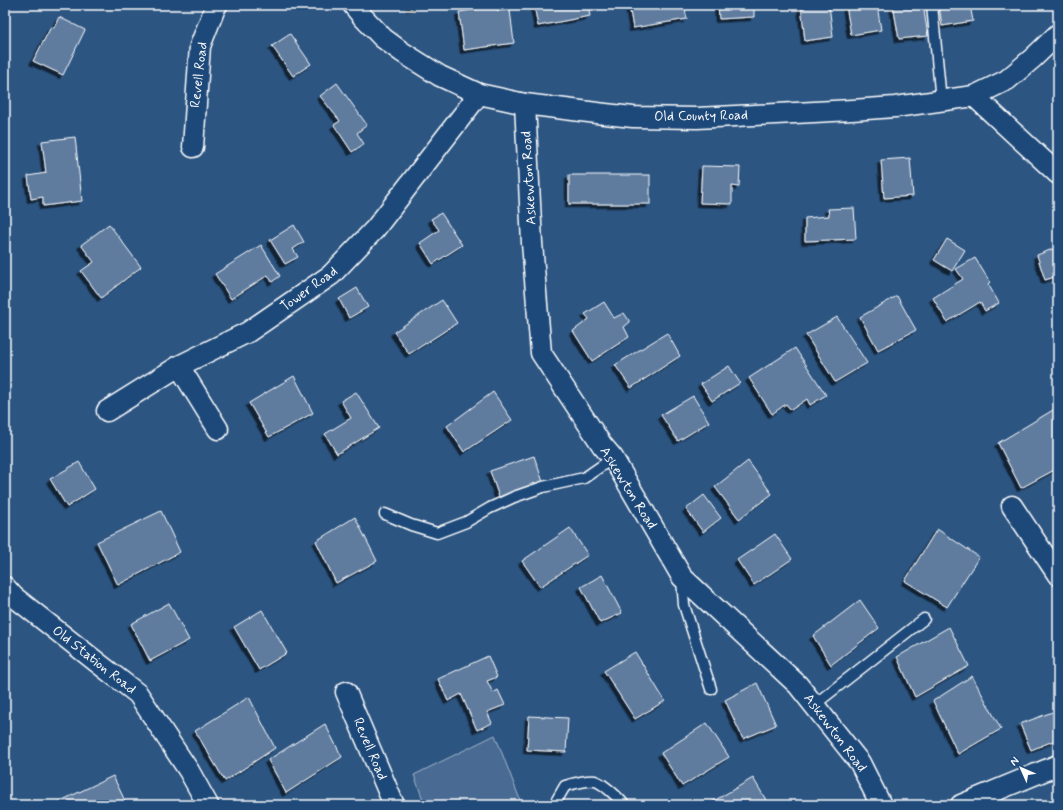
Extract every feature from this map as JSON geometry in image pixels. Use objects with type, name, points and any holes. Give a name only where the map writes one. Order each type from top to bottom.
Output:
[{"type":"street","name":"Revell Road","points":[[193,147],[200,46],[217,5]]},
{"type":"street","name":"Old County Road","points":[[353,5],[383,38],[402,52],[440,76],[479,94],[525,104],[633,117],[697,118],[859,110],[895,107],[974,96],[1008,80],[1034,58],[1058,34]]},
{"type":"street","name":"Tower Road","points":[[107,411],[179,366],[248,332],[331,275],[375,229],[479,94]]},
{"type":"street","points":[[974,96],[1058,174]]},
{"type":"street","name":"Askewton Road","points":[[525,104],[532,243],[541,353],[602,445],[613,458],[682,577],[798,685],[860,763],[881,805]]},
{"type":"street","points":[[179,366],[218,429]]},
{"type":"street","points":[[1012,506],[1058,575]]},
{"type":"street","name":"Old Station Road","points":[[5,587],[13,596],[138,694],[189,770],[208,805]]},
{"type":"street","name":"Revell Road","points":[[346,692],[394,805]]},
{"type":"street","points":[[961,805],[1058,765]]},
{"type":"lane","points":[[932,5],[941,101]]},
{"type":"lane","points":[[385,514],[411,525],[437,533],[466,522],[490,508],[514,497],[543,487],[584,478],[613,458]]},
{"type":"lane","points":[[682,577],[684,605],[711,689]]},
{"type":"lane","points":[[814,705],[924,619]]},
{"type":"lane","points":[[554,805],[565,786],[578,782],[596,781],[610,790],[622,801],[624,805]]},
{"type":"shaded area","points":[[495,735],[522,805],[425,805],[414,775]]},
{"type":"building","points":[[409,5],[423,5],[410,8]]},
{"type":"building","points":[[479,5],[497,5],[498,11],[510,10],[514,43],[464,50],[459,12],[479,9]]},
{"type":"building","points":[[534,5],[588,5],[590,16],[538,26]]},
{"type":"building","points":[[629,5],[684,5],[687,19],[633,28]]},
{"type":"building","points":[[718,5],[754,5],[754,17],[719,19]]},
{"type":"building","points":[[801,5],[829,5],[833,37],[805,41]]},
{"type":"building","points":[[846,5],[877,5],[881,30],[851,35]]},
{"type":"building","points":[[893,5],[923,5],[928,36],[899,39]]},
{"type":"building","points":[[939,5],[970,5],[973,21],[942,26]]},
{"type":"building","points":[[59,17],[85,30],[63,75],[33,61],[51,27],[54,28]]},
{"type":"building","points":[[290,34],[311,64],[293,76],[272,46]]},
{"type":"building","points":[[337,83],[367,125],[357,133],[364,144],[352,152],[334,125],[340,121],[320,96]]},
{"type":"building","points":[[75,137],[82,201],[43,206],[43,197],[31,199],[28,176],[46,173],[42,141]]},
{"type":"building","points":[[910,158],[913,196],[884,198],[881,160]]},
{"type":"building","points":[[702,166],[740,167],[739,187],[732,186],[732,204],[700,203]]},
{"type":"building","points":[[569,175],[650,175],[650,204],[569,204]]},
{"type":"building","points":[[854,208],[856,239],[805,241],[805,218],[829,216],[828,209]]},
{"type":"building","points":[[441,213],[462,245],[433,264],[420,243],[439,230],[431,219]]},
{"type":"building","points":[[109,224],[141,267],[101,298],[81,271],[94,262],[81,245]]},
{"type":"building","points":[[294,225],[304,242],[293,249],[298,257],[285,264],[270,240]]},
{"type":"building","points":[[947,239],[965,250],[952,271],[934,260]]},
{"type":"building","points":[[261,245],[280,276],[272,282],[268,275],[231,299],[215,274]]},
{"type":"building","points":[[1058,247],[1058,276],[1045,280],[1037,255]]},
{"type":"building","points":[[975,258],[990,282],[988,284],[999,303],[985,311],[980,302],[947,322],[933,298],[963,279],[956,269]]},
{"type":"building","points":[[357,288],[368,307],[349,318],[339,299]]},
{"type":"building","points":[[897,296],[916,330],[878,350],[860,317]]},
{"type":"building","points":[[442,300],[457,323],[409,354],[394,332]]},
{"type":"building","points":[[604,302],[614,318],[624,313],[630,322],[624,327],[629,337],[592,361],[573,331],[589,319],[585,314]]},
{"type":"building","points":[[837,317],[867,363],[835,382],[806,335]]},
{"type":"building","points":[[667,333],[680,356],[631,388],[615,365]]},
{"type":"building","points":[[795,348],[826,395],[810,405],[807,399],[791,410],[786,404],[772,414],[749,378]]},
{"type":"building","points":[[729,366],[740,383],[712,401],[701,384]]},
{"type":"building","points":[[294,376],[313,413],[269,437],[249,403]]},
{"type":"building","points":[[356,392],[379,428],[337,454],[325,434],[351,418],[341,401]]},
{"type":"building","points":[[493,392],[512,420],[464,452],[447,426]]},
{"type":"building","points":[[693,396],[709,422],[678,441],[661,415]]},
{"type":"building","points":[[1058,407],[1058,468],[1021,488],[998,443]]},
{"type":"building","points":[[534,456],[543,482],[499,497],[490,471]]},
{"type":"building","points":[[748,461],[772,494],[739,519],[715,487]]},
{"type":"building","points":[[79,462],[95,489],[67,507],[50,479]]},
{"type":"building","points":[[704,495],[721,518],[703,532],[686,509]]},
{"type":"building","points":[[161,511],[180,552],[118,585],[97,542]]},
{"type":"building","points":[[355,517],[377,561],[336,583],[316,541]]},
{"type":"building","points":[[570,528],[588,555],[540,587],[522,561]]},
{"type":"building","points":[[937,529],[979,557],[947,607],[905,581]]},
{"type":"building","points":[[775,534],[792,559],[754,585],[737,560]]},
{"type":"building","points":[[602,575],[622,613],[600,623],[581,587]]},
{"type":"building","points":[[860,600],[879,628],[831,665],[813,636]]},
{"type":"building","points":[[169,603],[189,640],[150,661],[131,624]]},
{"type":"building","points":[[262,610],[287,653],[259,670],[234,627]]},
{"type":"building","points":[[949,627],[969,666],[915,697],[897,657]]},
{"type":"building","points":[[635,652],[665,701],[635,719],[604,671]]},
{"type":"building","points":[[488,656],[497,677],[487,681],[493,693],[498,690],[505,705],[487,712],[492,723],[477,730],[461,694],[448,701],[438,679]]},
{"type":"building","points":[[972,676],[1001,729],[958,754],[933,701]]},
{"type":"building","points":[[757,683],[776,725],[743,739],[725,700]]},
{"type":"building","points":[[249,697],[275,748],[225,781],[195,731]]},
{"type":"building","points":[[1058,710],[1058,739],[1031,750],[1020,724]]},
{"type":"building","points":[[529,716],[568,718],[566,752],[527,750]]},
{"type":"building","points":[[707,723],[729,757],[682,786],[661,753]]},
{"type":"building","points":[[325,724],[342,757],[286,793],[268,760]]},
{"type":"building","points":[[113,776],[127,805],[52,805]]},
{"type":"building","points":[[753,778],[769,805],[707,805]]}]
